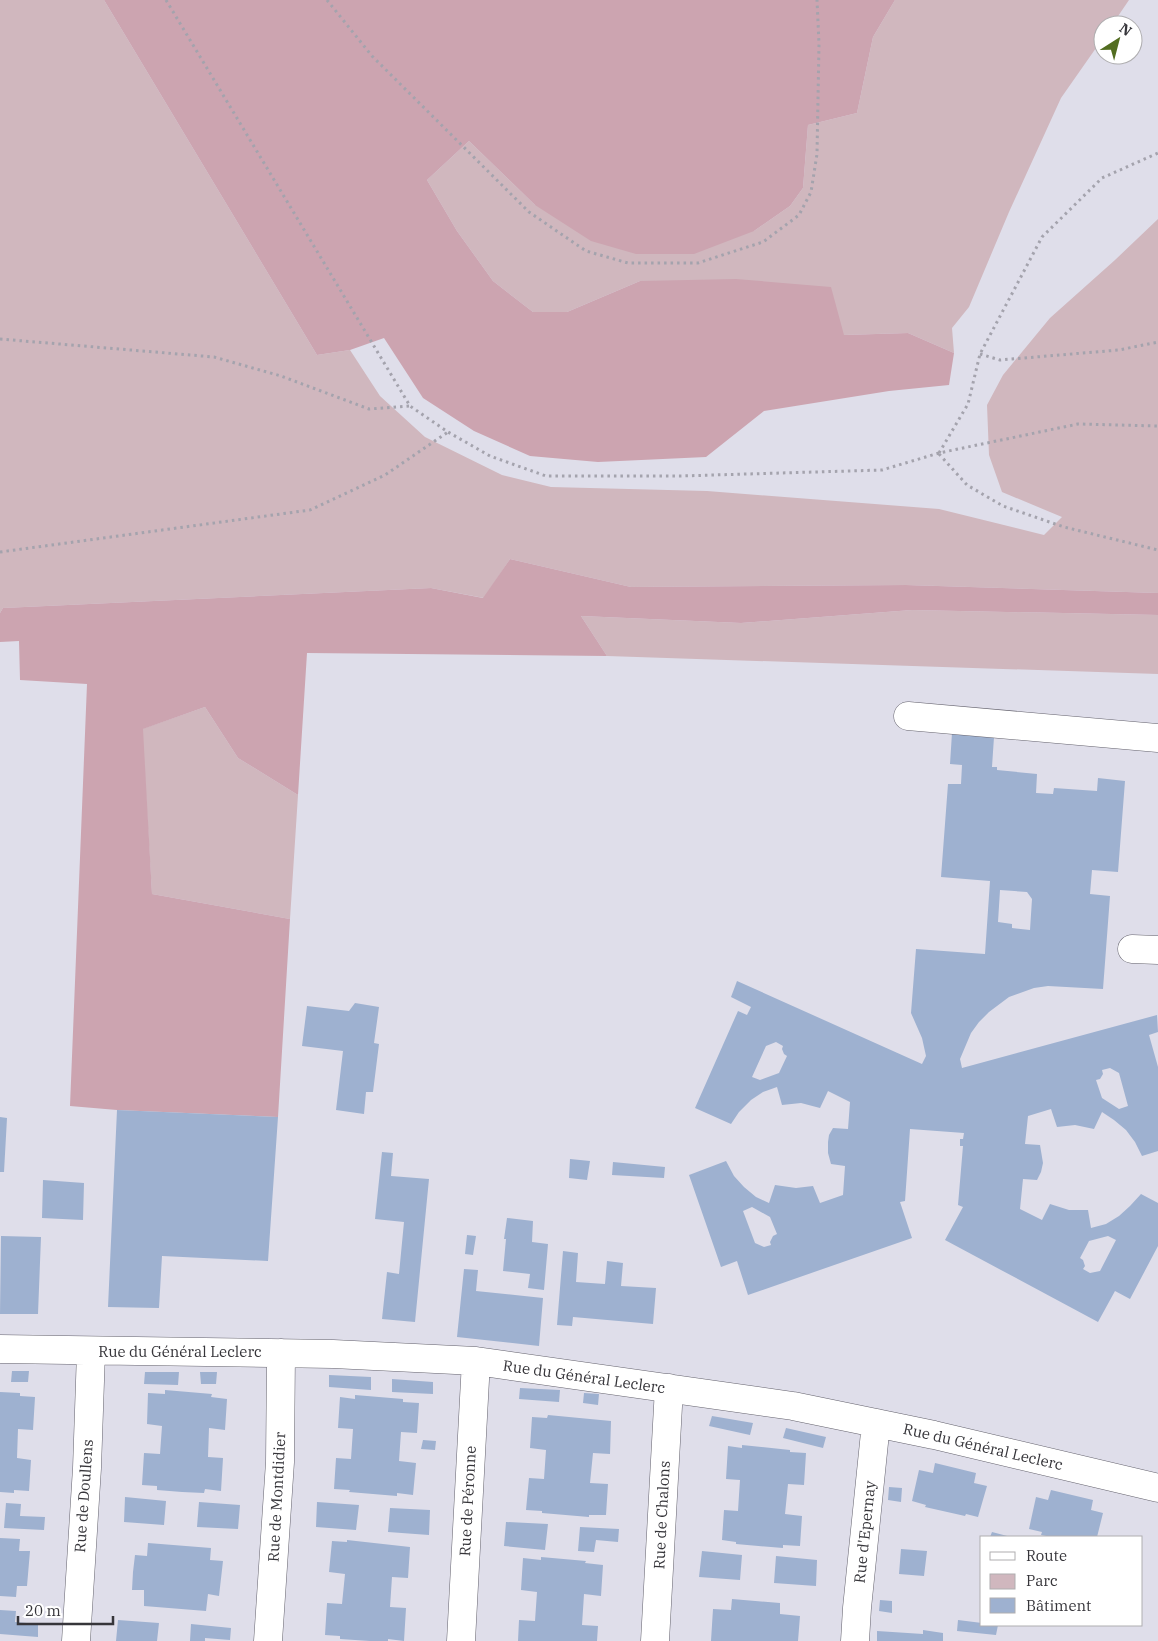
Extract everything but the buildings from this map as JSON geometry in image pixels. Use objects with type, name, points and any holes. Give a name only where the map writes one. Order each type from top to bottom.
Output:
[{"type":"street","points":[[908,716],[1158,738]]},
{"type":"street","name":"Rue du Général Leclerc","points":[[0,1349],[92,1352],[334,1354],[476,1362],[792,1406],[934,1435],[1158,1488]]},
{"type":"street","name":"Rue de Doullens","points":[[76,1641],[92,1352]]},
{"type":"street","name":"Rue de Montdidier","points":[[268,1641],[280,1462],[281,1353]]},
{"type":"street","name":"Rue de Péronne","points":[[461,1641],[476,1362]]},
{"type":"street","name":"Rue de Chalons","points":[[655,1641],[669,1388]]},
{"type":"street","name":"Rue d'Epernay","points":[[855,1641],[876,1423]]},
{"type":"path","points":[[166,0],[410,406],[448,432],[490,456],[546,476],[680,476],[882,470],[939,453],[1078,424],[1158,426]]},
{"type":"path","points":[[326,0],[372,56],[528,212],[586,250],[628,262],[698,263],[763,242],[799,215],[811,192],[817,154],[819,44],[816,0]]},
{"type":"path","points":[[939,453],[968,404],[980,354],[1042,237],[1102,178],[1158,153]]},
{"type":"path","points":[[0,339],[214,357],[281,376],[369,409],[410,406]]},
{"type":"path","points":[[980,354],[1000,360],[1119,350],[1158,342]]},
{"type":"path","points":[[0,552],[310,510],[385,474],[448,432]]},
{"type":"path","points":[[939,453],[968,486],[1004,506],[1064,527],[1158,550]]},
{"type":"green space","points":[[0,0],[104,0],[317,355],[350,350],[380,396],[425,437],[502,475],[551,487],[707,491],[939,509],[1044,535],[1062,517],[1002,492],[989,455],[987,405],[1003,375],[1050,318],[1158,219],[1158,593],[906,585],[631,587],[510,559],[484,598],[431,588],[3,608],[0,613]]},
{"type":"green space","points":[[895,0],[1129,0],[1119,15],[1093,15],[1093,52],[1061,98],[1009,212],[969,307],[952,328],[954,353],[908,333],[844,335],[640,281],[567,312],[533,312],[493,281],[457,231],[427,180],[469,141],[535,205],[754,231],[790,206],[803,188],[808,125],[857,113],[873,37]]},
{"type":"green space","points":[[912,610],[1158,615],[1158,674],[607,656],[581,616],[741,623]]},
{"type":"green space","points":[[205,707],[238,758],[298,795],[290,919],[152,894],[142,729]]},
{"type":"shaded area","points":[[104,0],[895,0],[873,37],[857,113],[808,125],[803,188],[790,206],[754,231],[694,254],[636,254],[591,241],[535,205],[469,141],[427,180],[457,231],[493,281],[533,312],[567,312],[640,281],[736,279],[831,287],[844,335],[908,333],[954,353],[949,385],[889,391],[764,411],[706,457],[598,462],[530,456],[474,431],[423,398],[384,338],[350,350],[317,355]]},
{"type":"shaded area","points":[[510,559],[631,587],[906,585],[1158,593],[1158,615],[912,610],[741,623],[581,616],[607,656],[307,653],[298,795],[238,758],[205,707],[143,729],[152,894],[290,919],[278,1117],[117,1110],[70,1106],[87,684],[20,680],[19,641],[0,642],[0,613],[3,608],[431,588],[483,598]]}]
